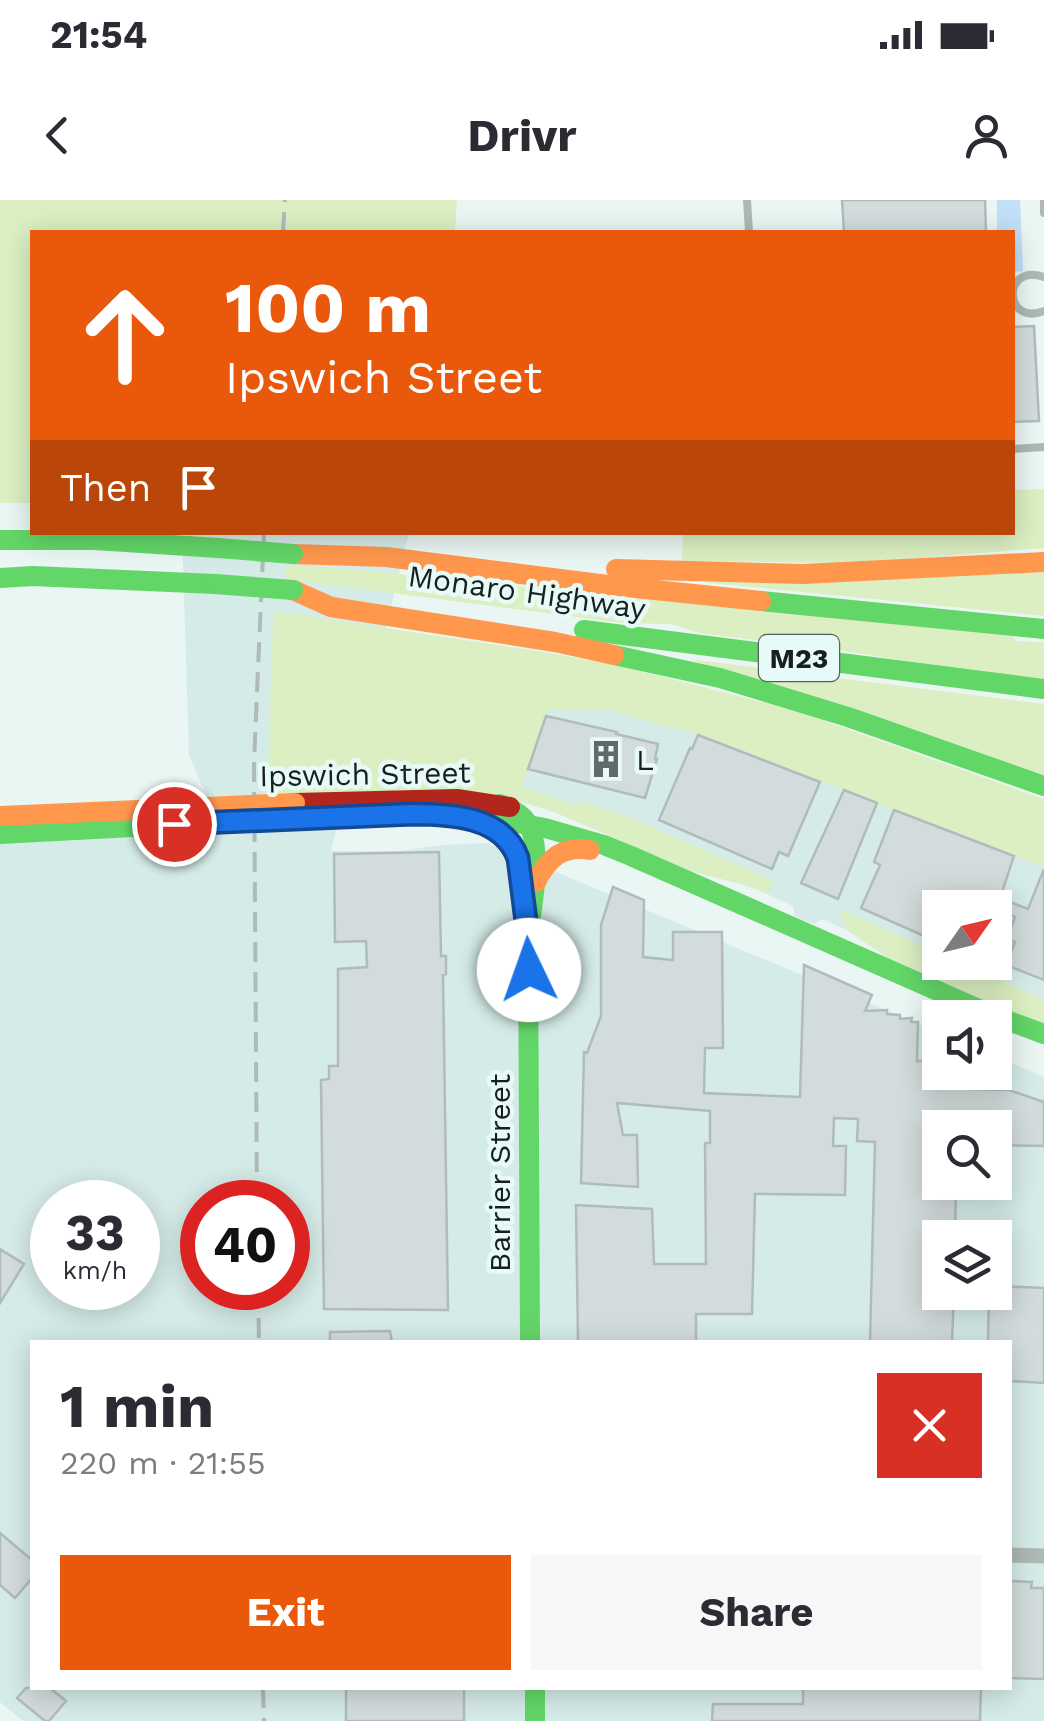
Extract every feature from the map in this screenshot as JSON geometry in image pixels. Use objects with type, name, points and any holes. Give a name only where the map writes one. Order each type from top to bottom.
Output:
[{"type":"main road","name":"Monaro Highway","points":[[0,540],[95,540],[386,557],[616,586],[1044,629]]},
{"type":"main road","points":[[521,572],[538,566],[833,574],[1044,562]]},
{"type":"main road","name":"Monaro Highway","points":[[0,578],[33,576],[292,590],[1044,689]]},
{"type":"main road","points":[[292,590],[331,607],[555,642],[720,678],[848,716],[1044,786]]},
{"type":"main road","name":"Ipswich Street","points":[[295,812],[436,799],[500,804],[556,820],[604,845]]},
{"type":"main road","points":[[500,804],[528,824]]},
{"type":"main road","points":[[436,814],[480,822],[510,842],[518,858],[528,937]]},
{"type":"main road","name":"Ipswich Street","points":[[0,816],[436,814],[484,816],[528,824],[632,856],[958,1000]]},
{"type":"main road","name":"Ipswich Street","points":[[0,834],[208,815]]},
{"type":"main road","name":"Barrier Street","points":[[528,824],[534,848],[528,937],[530,1340]]},
{"type":"main road","points":[[533,891],[547,862],[567,848],[632,856]]},
{"type":"main road","name":"Ipswich Street","points":[[1012,1022],[1044,1034]]},
{"type":"main road","name":"Ipswich Street","points":[[1012,1027],[1044,1045]]},
{"type":"main road","points":[[535,1690],[535,1721]]},
{"type":"street","points":[[1012,1555],[1044,1556]]},
{"type":"lane","points":[[747,200],[749,230]]},
{"type":"lane","points":[[1044,200],[1044,213]]},
{"type":"lane","points":[[1015,286],[1026,275],[1042,276],[1044,265]]},
{"type":"lane","points":[[1017,312],[1044,312]]},
{"type":"lane","points":[[1015,448],[1044,448]]},
{"type":"lane","points":[[528,937],[562,936]]},
{"type":"shaded area","points":[[182,535],[409,535],[331,851],[399,851],[487,843],[922,1025],[922,1090],[1012,1090],[1012,1063],[1044,1077],[1044,1721],[23,1721],[0,1702],[0,839],[208,830],[207,797],[189,755]]},
{"type":"shaded area","points":[[548,708],[605,709],[696,734],[1044,867],[1044,1027],[1012,1013],[1012,1000],[983,1000],[938,980],[1012,980],[1012,890],[922,890],[922,973],[888,958],[847,930],[822,919],[814,924],[795,917],[793,906],[752,887],[694,872],[517,800]]},
{"type":"green space","points":[[0,200],[457,200],[455,230],[30,230],[30,503],[0,503]]},
{"type":"green space","points":[[1044,489],[1044,548],[858,563],[682,561],[683,535],[1015,535],[1015,490]]},
{"type":"green space","points":[[286,565],[1014,636],[1015,641],[1044,642],[1044,679],[699,633],[671,624],[622,623],[285,579]]},
{"type":"green space","points":[[1044,572],[1044,616],[702,582]]},
{"type":"green space","points":[[273,611],[616,665],[797,711],[1044,799],[1044,867],[696,734],[605,709],[548,709],[522,786],[576,806],[578,801],[625,815],[774,881],[770,889],[762,892],[694,872],[552,811],[501,796],[271,794],[268,780]]},
{"type":"green space","points":[[689,659],[1044,704],[1044,778]]},
{"type":"green space","points":[[842,910],[922,946],[922,973],[887,957],[848,931]]},
{"type":"green space","points":[[939,980],[1001,980],[1044,1000],[1044,1027],[1012,1013],[1012,1000],[983,1000]]},
{"type":"water","points":[[997,200],[1020,200],[1023,271],[1015,272],[1015,230],[997,230]]},
{"type":"building","points":[[842,200],[985,200],[986,230],[844,230]]},
{"type":"building","points":[[1034,326],[1039,421],[1015,422],[1015,327]]},
{"type":"building","name":"L","points":[[546,716],[658,744],[645,798],[528,769]]},
{"type":"building","points":[[698,735],[820,782],[788,856],[779,852],[772,869],[659,820]]},
{"type":"building","points":[[844,790],[877,803],[838,899],[801,883]]},
{"type":"building","points":[[894,810],[1014,856],[1003,890],[922,890],[922,935],[861,908],[880,865],[874,862]]},
{"type":"building","points":[[439,852],[441,956],[446,956],[443,975],[448,1310],[324,1309],[321,1080],[329,1079],[329,1066],[338,1066],[338,969],[367,967],[366,941],[335,942],[334,854]]},
{"type":"building","points":[[1044,869],[1044,980],[1012,967],[1012,903],[1028,909]]},
{"type":"building","points":[[613,887],[644,900],[643,957],[673,960],[673,932],[722,932],[723,1048],[705,1048],[704,1093],[800,1097],[804,965],[872,995],[865,1011],[887,1010],[887,1014],[918,1022],[917,1061],[922,1061],[922,1090],[1009,1090],[1044,1102],[1044,1146],[1012,1145],[1012,1110],[922,1110],[922,1200],[956,1200],[955,1220],[922,1220],[922,1310],[953,1310],[952,1340],[870,1340],[875,1142],[857,1141],[858,1119],[834,1118],[833,1146],[846,1146],[845,1195],[755,1194],[752,1314],[696,1314],[696,1340],[578,1340],[576,1205],[652,1209],[654,1264],[706,1264],[705,1143],[710,1143],[710,1111],[617,1103],[623,1135],[637,1135],[638,1187],[581,1183],[584,1052],[587,1053],[601,1016],[601,925]]},
{"type":"building","points":[[0,1249],[24,1264],[0,1303]]},
{"type":"building","points":[[1012,1287],[1044,1288],[1044,1383],[1012,1381],[1012,1340],[988,1340],[989,1310],[1012,1310]]},
{"type":"building","points":[[390,1331],[392,1340],[330,1340],[330,1332]]},
{"type":"building","points":[[0,1533],[30,1558],[30,1580],[15,1598],[0,1585]]},
{"type":"building","points":[[1012,1581],[1032,1582],[1031,1588],[1044,1588],[1044,1679],[1012,1678]]},
{"type":"building","points":[[30,1688],[52,1690],[66,1701],[45,1721],[17,1698]]},
{"type":"building","points":[[346,1690],[464,1690],[464,1721],[346,1721]]},
{"type":"building","points":[[803,1690],[981,1690],[980,1721],[712,1721],[713,1704],[803,1704]]},
{"type":"railway","points":[[283,230],[285,200]]},
{"type":"railway","points":[[257,1180],[254,762],[264,535]]},
{"type":"railway","points":[[258,1310],[259,1340]]},
{"type":"railway","points":[[263,1690],[264,1721]]},
{"type":"traffic: fast","points":[[0,540],[95,540],[218,548]]},
{"type":"traffic: fast","points":[[218,548],[293,554]]},
{"type":"traffic: fast","points":[[0,578],[215,584]]},
{"type":"traffic: fast","points":[[215,584],[293,590]]},
{"type":"traffic: fast","points":[[761,601],[1044,629]]},
{"type":"traffic: fast","points":[[584,630],[1044,689]]},
{"type":"traffic: fast","points":[[614,655],[720,678],[848,717],[1044,786]]},
{"type":"traffic: fast","points":[[500,804],[527,822],[536,863],[528,937],[530,1340]]},
{"type":"traffic: fast","points":[[296,820],[467,814],[545,828],[631,856],[990,1014],[1044,1034]]},
{"type":"traffic: fast","points":[[208,823],[296,820]]},
{"type":"traffic: fast","points":[[0,834],[208,823]]},
{"type":"traffic: fast","points":[[535,1690],[535,1721]]},
{"type":"traffic: slow","points":[[293,554],[386,557],[761,601]]},
{"type":"traffic: slow","points":[[616,569],[803,574],[1044,562]]},
{"type":"traffic: slow","points":[[293,590],[331,607],[614,655]]},
{"type":"traffic: slow","points":[[207,807],[295,803]]},
{"type":"traffic: slow","points":[[0,816],[207,807]]},
{"type":"traffic: slow","points":[[536,882],[557,855],[590,850]]},
{"type":"traffic: jam","points":[[295,803],[457,799],[510,807]]},
{"type":"traffic: jam","points":[[477,822],[500,835],[512,851],[523,897]]},
{"type":"place","name":"L","points":[[606,759]]},
{"type":"route","points":[[174,824],[412,814],[480,822],[504,835],[518,858],[529,970]]}]
